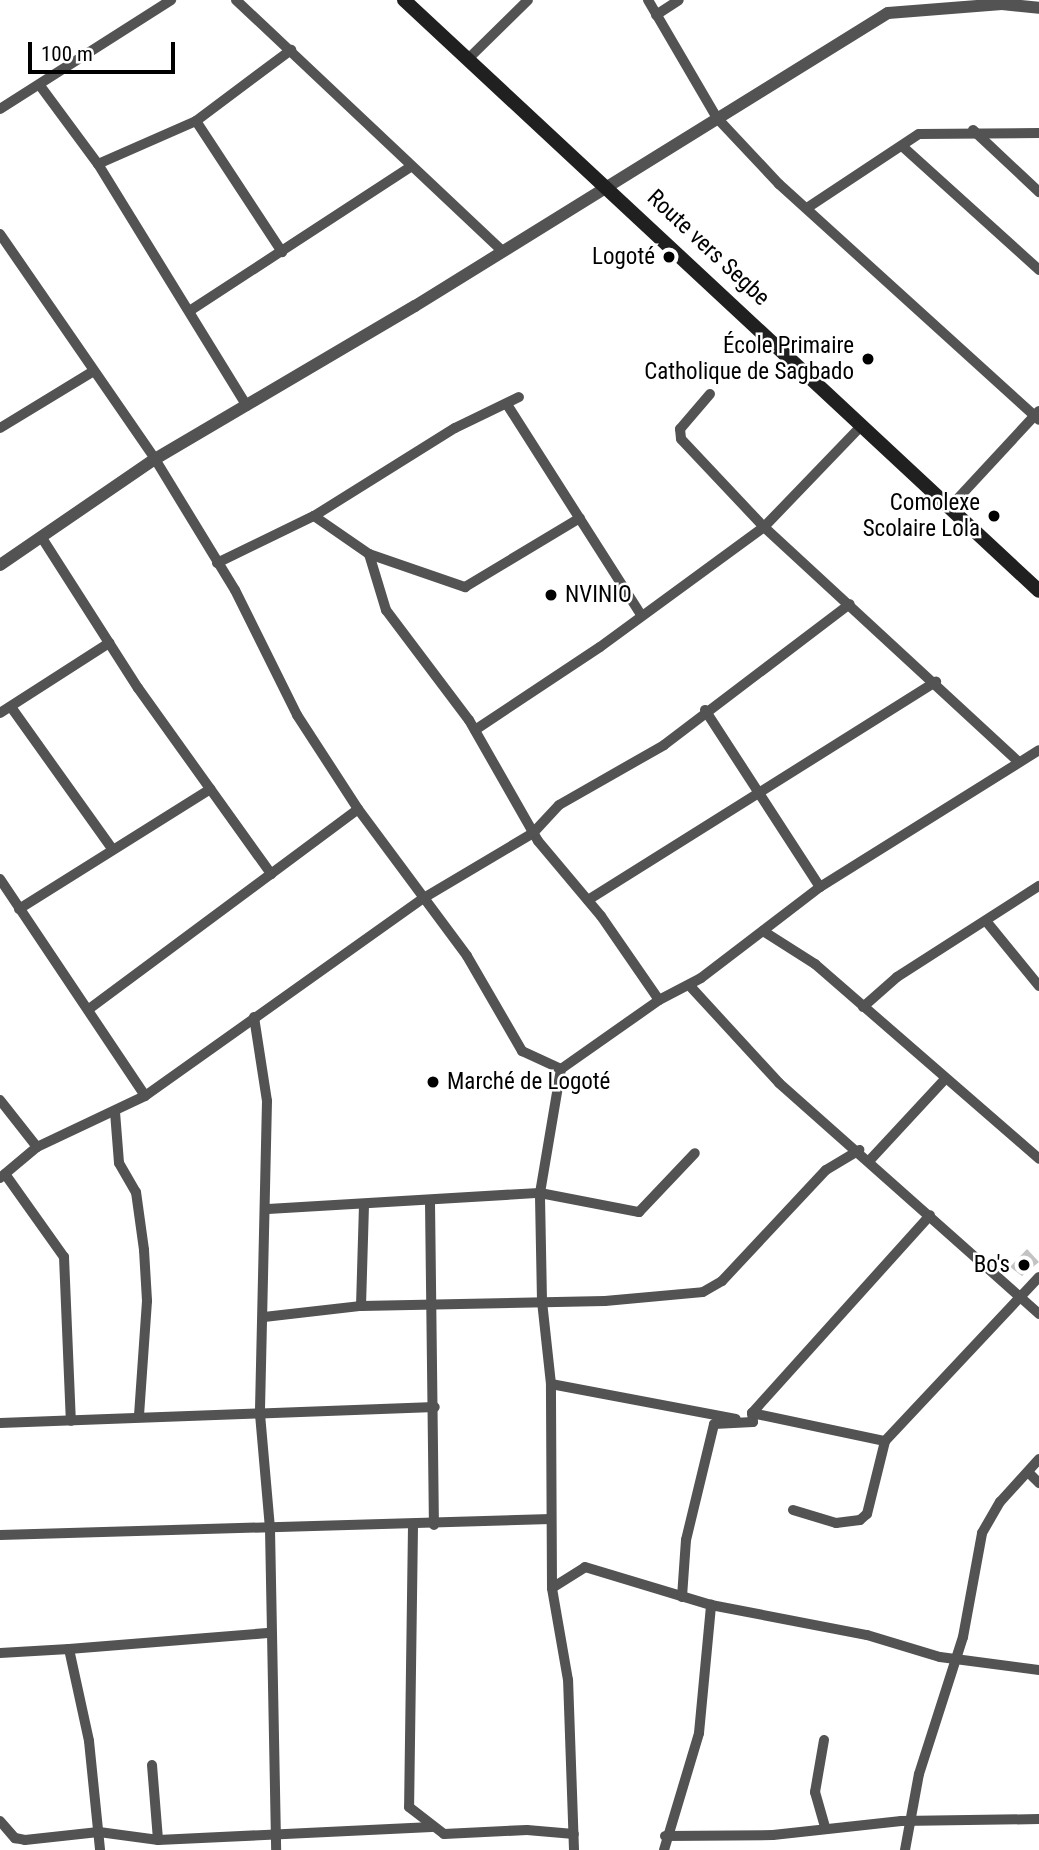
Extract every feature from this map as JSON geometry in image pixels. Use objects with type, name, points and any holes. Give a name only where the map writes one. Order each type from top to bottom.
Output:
[{"type":"main road","name":"Route vers Segbe","points":[[404,0],[1039,591]]},
{"type":"street","points":[[0,109],[41,88],[171,0]]},
{"type":"street","points":[[236,0],[291,50],[409,168],[502,251]]},
{"type":"street","points":[[468,59],[528,0]]},
{"type":"street","points":[[648,0],[718,117],[807,208],[1037,416],[950,507]]},
{"type":"street","points":[[656,15],[679,0]]},
{"type":"street","points":[[0,565],[155,459],[609,188],[888,6],[1002,2],[1039,8]]},
{"type":"street","points":[[98,164],[196,121],[291,50]]},
{"type":"street","points":[[41,88],[98,164],[191,310],[247,406]]},
{"type":"street","points":[[196,121],[282,252]]},
{"type":"street","points":[[807,208],[919,134],[973,130],[1039,133]]},
{"type":"street","points":[[973,130],[1039,192]]},
{"type":"street","points":[[902,146],[1039,270]]},
{"type":"street","points":[[191,310],[409,168]]},
{"type":"street","points":[[0,234],[92,372],[155,459],[216,563],[235,590],[297,715],[358,809],[422,899],[467,956],[522,1051],[561,1069]]},
{"type":"street","points":[[0,428],[92,372]]},
{"type":"street","points":[[710,394],[679,435],[764,527],[936,682],[1018,761]]},
{"type":"street","points":[[216,563],[314,516],[455,428],[508,405],[519,397]]},
{"type":"street","points":[[508,405],[641,615]]},
{"type":"street","points":[[475,730],[764,527],[862,425]]},
{"type":"street","points":[[314,516],[369,554],[465,587],[580,518]]},
{"type":"street","points":[[42,538],[109,643],[271,874]]},
{"type":"street","points":[[369,554],[386,610],[475,730],[533,833],[588,900],[659,1000]]},
{"type":"street","points":[[71,1421],[64,1257],[2,1176],[37,1147],[145,1096],[422,899],[533,833],[559,805],[642,760],[705,710],[850,604]]},
{"type":"street","points":[[0,713],[109,643]]},
{"type":"street","points":[[588,900],[667,855],[759,791],[936,682]]},
{"type":"street","points":[[11,707],[111,847]]},
{"type":"street","points":[[705,710],[820,887]]},
{"type":"street","points":[[574,1850],[568,1680],[552,1588],[551,1384],[542,1301],[540,1193],[561,1069],[659,1000],[689,985],[820,887],[1039,750]]},
{"type":"street","points":[[19,909],[111,847],[210,789]]},
{"type":"street","points":[[89,1009],[358,809]]},
{"type":"street","points":[[0,879],[145,1096]]},
{"type":"street","points":[[863,1007],[897,977],[1039,886]]},
{"type":"street","points":[[986,921],[1039,986]]},
{"type":"street","points":[[763,931],[816,964],[944,1080],[977,1102],[1039,1159]]},
{"type":"street","points":[[689,985],[779,1083],[859,1150],[1039,1314]]},
{"type":"street","points":[[254,1017],[267,1101],[268,1209],[260,1414],[270,1529],[276,1850]]},
{"type":"street","points":[[870,1160],[944,1080]]},
{"type":"street","points":[[0,1100],[37,1147]]},
{"type":"street","points":[[115,1112],[119,1163],[136,1192],[144,1250],[147,1301],[139,1415]]},
{"type":"street","points":[[264,1317],[361,1306],[605,1301],[711,1289],[826,1170],[859,1150]]},
{"type":"street","points":[[268,1209],[430,1202],[540,1193],[639,1212],[695,1153]]},
{"type":"street","points":[[430,1202],[429,1306],[435,1407],[434,1525]]},
{"type":"street","points":[[361,1306],[365,1204]]},
{"type":"street","points":[[682,1597],[686,1540],[714,1424],[752,1418],[930,1214]]},
{"type":"street","points":[[793,1510],[836,1523],[860,1520],[867,1514],[885,1441],[1039,1277]]},
{"type":"street","points":[[551,1384],[885,1441]]},
{"type":"street","points":[[0,1423],[139,1415],[260,1414],[435,1407]]},
{"type":"street","points":[[905,1850],[921,1766],[957,1659],[982,1533],[1000,1502],[1039,1460]]},
{"type":"street","points":[[1028,1472],[1039,1483]]},
{"type":"street","points":[[0,1535],[413,1526],[551,1519]]},
{"type":"street","points":[[413,1526],[410,1807],[444,1834],[527,1830],[574,1834]]},
{"type":"street","points":[[552,1588],[584,1567],[711,1605],[957,1659],[1039,1670]]},
{"type":"street","points":[[664,1850],[665,1836],[699,1733],[711,1605]]},
{"type":"street","points":[[0,1653],[270,1633]]},
{"type":"street","points":[[69,1649],[89,1741],[100,1850]]},
{"type":"street","points":[[824,1740],[815,1792],[825,1827]]},
{"type":"street","points":[[152,1765],[158,1840]]},
{"type":"street","points":[[665,1836],[773,1835],[825,1827],[910,1821],[1039,1819]]},
{"type":"street","points":[[0,1821],[15,1838],[25,1840],[99,1832],[158,1840],[432,1827]]},
{"type":"building","name":"Bo's","points":[[1027,1249],[1039,1262],[1022,1276],[1010,1267]]},
{"type":"place","name":"Logoté","points":[[669,257]]},
{"type":"place","name":"École Primaire Catholique de Sagbado","points":[[868,359]]},
{"type":"place","name":"Comolexe Scolaire Lola","points":[[994,516]]},
{"type":"place","name":"NVINIO","points":[[551,595]]},
{"type":"place","name":"Marché de Logoté","points":[[433,1082]]},
{"type":"place","name":"Bo's","points":[[1024,1265]]}]
